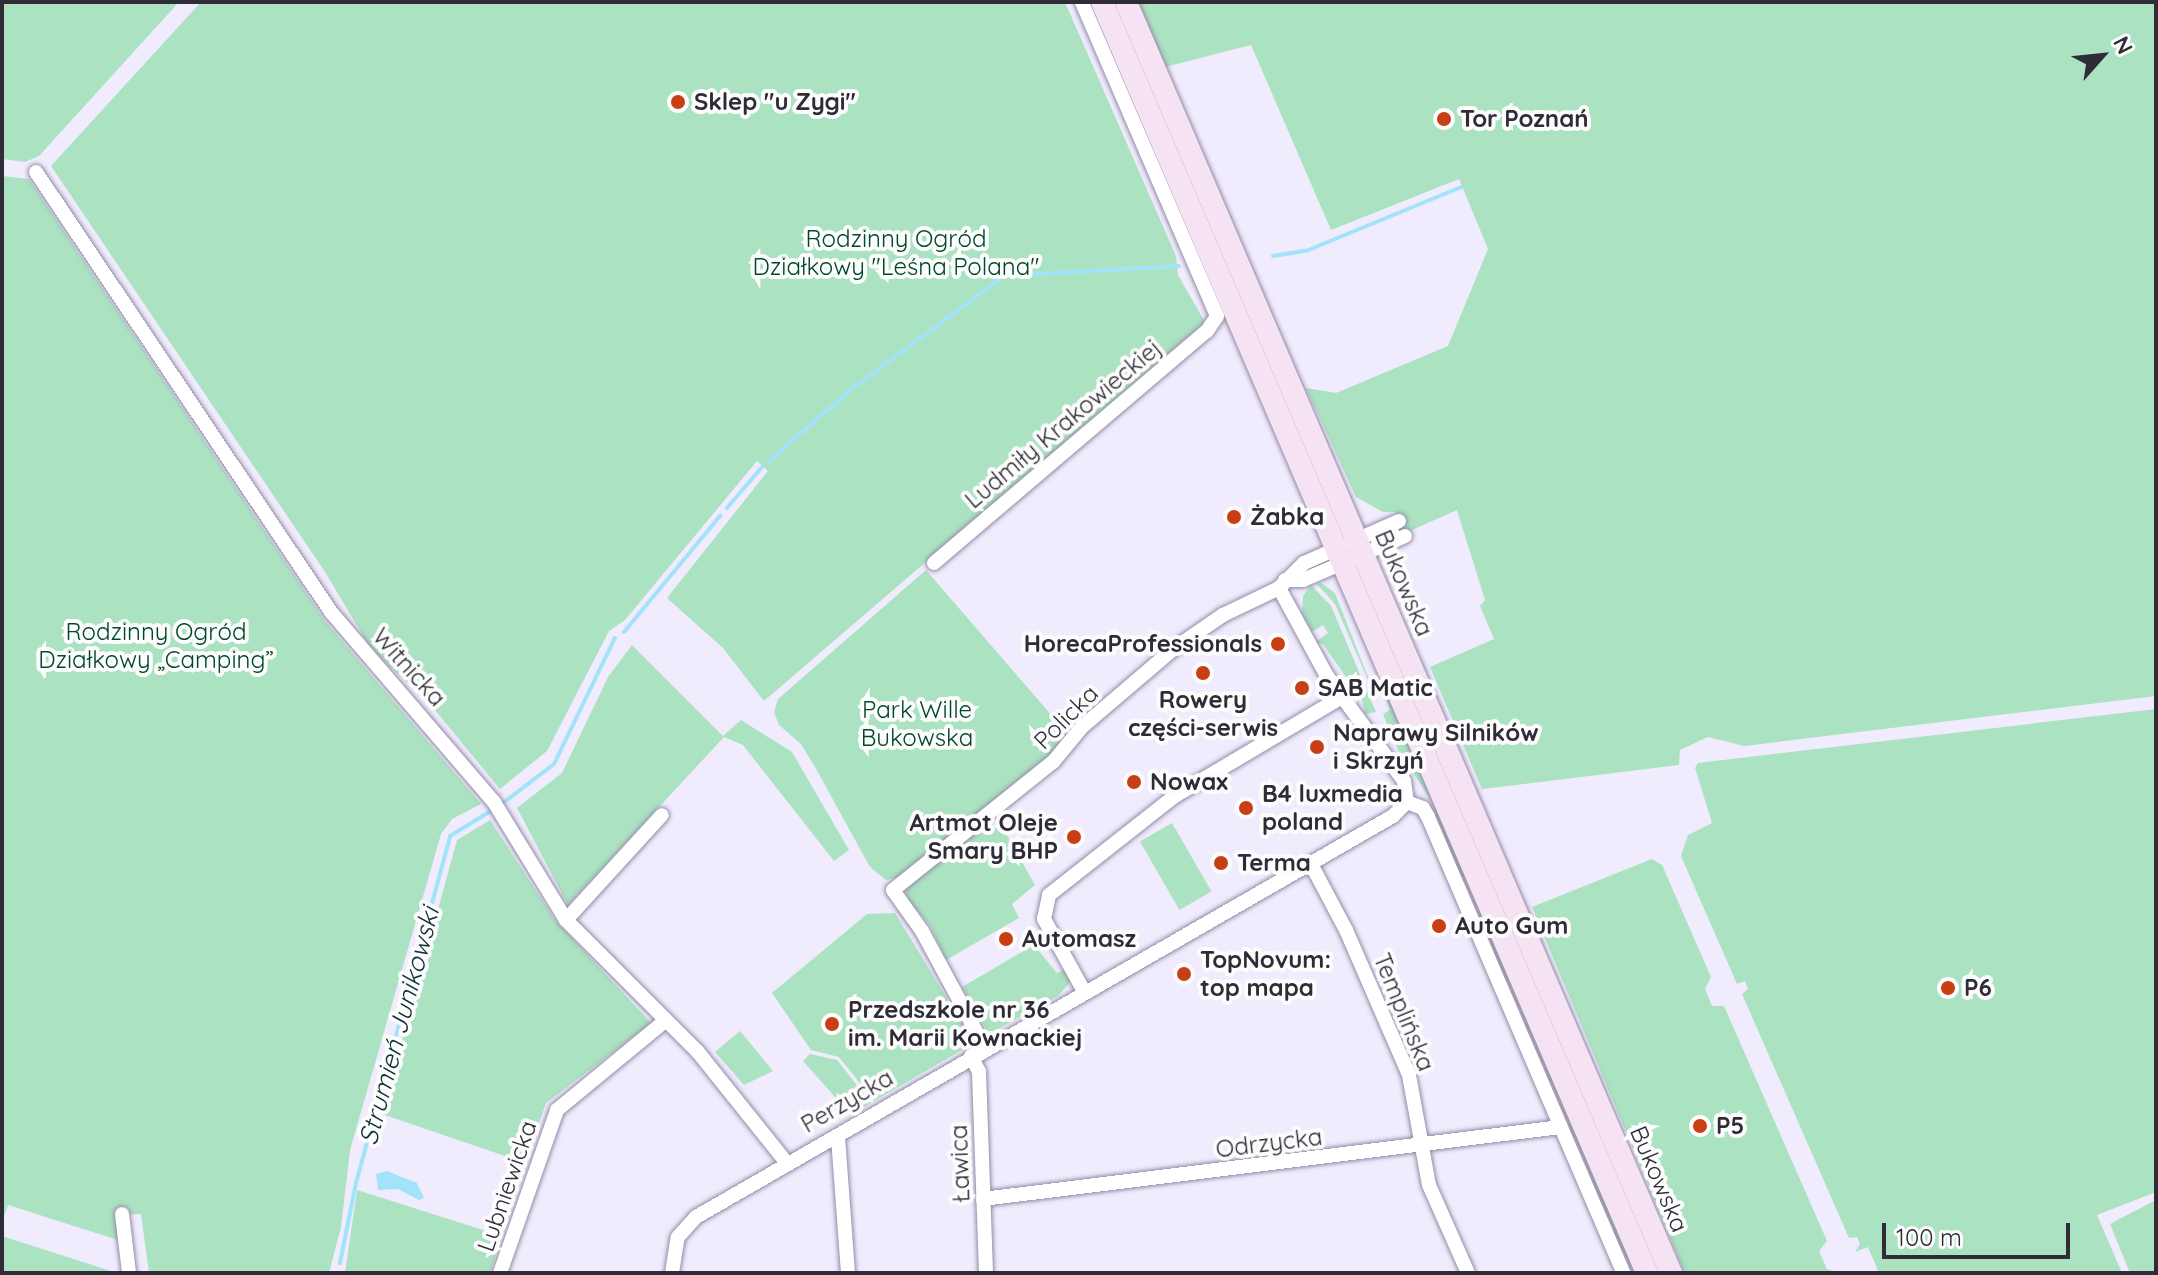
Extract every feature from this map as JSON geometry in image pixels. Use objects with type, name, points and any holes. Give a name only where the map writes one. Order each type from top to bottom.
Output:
[{"type":"main road","name":"Bukowska","points":[[1102,2],[1671,1273]]},
{"type":"main road","name":"Bukowska","points":[[1126,2],[1647,1273]]},
{"type":"street","name":"Ludmiły Krakowieckiej","points":[[934,563],[1207,331],[1217,316],[1082,2]]},
{"type":"street","name":"Witnicka","points":[[36,172],[331,612],[494,802],[566,920],[665,1021],[772,1139],[786,1162]]},
{"type":"street","points":[[1350,551],[1399,521]]},
{"type":"street","points":[[1350,551],[1405,536]]},
{"type":"street","name":"Policka","points":[[985,1048],[922,931],[893,890],[1053,762],[1082,727],[1172,650],[1223,615],[1282,584],[1298,567],[1350,551]]},
{"type":"street","points":[[1282,584],[1312,653],[1404,781],[1407,802],[1423,808],[1623,1273]]},
{"type":"street","points":[[1085,993],[1044,919],[1049,895],[1181,792],[1342,697]]},
{"type":"street","name":"Perzycka","points":[[672,1273],[678,1237],[689,1223],[786,1162],[838,1137],[841,1130],[1393,816],[1407,802]]},
{"type":"street","points":[[566,920],[662,815]]},
{"type":"street","name":"Templińska","points":[[1311,864],[1346,930],[1409,1075],[1429,1185],[1468,1273]]},
{"type":"street","name":"Lubniewicka","points":[[500,1273],[557,1110],[665,1021]]},
{"type":"street","name":"Ławica","points":[[971,1056],[979,1072],[986,1273]]},
{"type":"street","name":"Odrzycka","points":[[983,1199],[1560,1127]]},
{"type":"street","points":[[838,1137],[848,1273]]},
{"type":"street","points":[[122,1214],[129,1273]]},
{"type":"green space","points":[[2,2],[179,2],[39,156],[25,162],[2,159]]},
{"type":"green space","name":"Rodzinny Ogród Działkowy \"Leśna Polana\"","points":[[201,2],[1065,2],[1176,256],[1178,275],[1205,322],[764,701],[723,648],[667,598],[768,471],[757,461],[625,620],[609,631],[547,751],[500,789],[429,703],[371,649],[325,572],[51,166]]},
{"type":"green space","points":[[1135,2],[2156,2],[2156,696],[1744,746],[1708,737],[1680,750],[1679,765],[1482,789],[1430,667],[1494,639],[1480,606],[1485,600],[1457,510],[1412,530],[1408,544],[1395,512],[1383,512],[1356,497],[1306,388],[1336,393],[1448,346],[1488,249],[1459,179],[1331,230],[1251,45],[1165,67]]},
{"type":"green space","name":"Rodzinny Ogród Działkowy „Camping”","points":[[2,176],[29,179],[325,621],[481,804],[452,819],[441,834],[350,1150],[341,1227],[329,1273],[149,1273],[141,1214],[117,1215],[121,1241],[8,1205],[2,1222]]},
{"type":"green space","name":"Park Wille Bukowska","points":[[926,570],[1066,732],[1055,750],[904,876],[886,880],[870,867],[801,744],[779,725],[774,712],[778,699]]},
{"type":"green space","points":[[1321,583],[1335,593],[1381,710],[1335,604],[1317,584]]},
{"type":"green space","points":[[1311,585],[1331,606],[1376,712],[1365,714],[1362,700],[1323,644],[1315,642],[1328,633],[1323,625],[1312,632],[1302,613],[1303,596]]},
{"type":"green space","points":[[632,645],[723,736],[741,720],[792,752],[849,850],[834,861],[743,745],[724,737],[568,905],[517,808],[562,773],[608,677]]},
{"type":"green space","points":[[1378,677],[1385,686],[1637,1273],[1612,1234],[1614,1228],[1590,1182],[1592,1177],[1575,1136],[1568,1131],[1570,1125],[1553,1084],[1546,1079],[1548,1073],[1531,1033],[1523,1027],[1526,1022],[1509,981],[1503,979],[1487,929],[1481,927],[1482,919],[1465,878],[1459,875],[1447,848],[1433,803],[1398,750],[1383,714],[1390,710]]},
{"type":"green space","name":"P6","points":[[2156,709],[2156,1192],[2097,1215],[2122,1273],[1879,1273],[1868,1247],[1855,1252],[1860,1244],[1857,1237],[1849,1238],[1742,994],[1748,989],[1745,981],[1737,984],[1681,856],[1688,835],[1712,823],[1695,768],[1698,763]]},
{"type":"green space","points":[[490,820],[555,920],[651,1023],[546,1103],[525,1163],[382,1114],[457,840]]},
{"type":"green space","points":[[1172,823],[1212,891],[1179,910],[1140,842]]},
{"type":"green space","points":[[982,828],[1003,828],[1035,885],[1012,904],[1019,918],[946,960],[930,925],[907,899],[906,887]]},
{"type":"green space","name":"P5","points":[[1652,859],[1662,865],[1711,977],[1705,989],[1712,1006],[1724,1006],[1827,1241],[1819,1251],[1827,1269],[1841,1273],[1685,1273],[1532,907]]},
{"type":"green space","name":"Przedszkole nr 36 im. Marii Kownackiej","points":[[895,913],[974,1043],[874,1101],[839,1057],[811,1050],[772,993],[867,914]]},
{"type":"green space","points":[[1034,945],[1057,973],[1065,969],[1071,981],[1058,996],[989,1034],[962,987]]},
{"type":"green space","points":[[740,1031],[773,1071],[744,1085],[715,1052]]},
{"type":"green space","points":[[810,1054],[837,1060],[871,1103],[851,1115],[803,1061]]},
{"type":"green space","points":[[357,1190],[502,1236],[490,1273],[345,1273]]},
{"type":"green space","points":[[2156,1200],[2156,1273],[2130,1273],[2110,1224]]},
{"type":"green space","points":[[2,1236],[117,1273],[2,1273]]},
{"type":"water","points":[[387,1171],[417,1183],[424,1198],[419,1200],[398,1189],[378,1190],[376,1174]]},
{"type":"waterway","name":"Strumień Junikowski","points":[[1273,256],[1306,251],[1461,187]]},
{"type":"waterway","name":"Strumień Junikowski","points":[[768,462],[849,391],[1004,276],[1179,266]]},
{"type":"waterway","name":"Strumień Junikowski","points":[[727,508],[762,467]]},
{"type":"waterway","name":"Strumień Junikowski","points":[[624,632],[720,516]]},
{"type":"waterway","name":"Strumień Junikowski","points":[[503,803],[554,764],[615,638]]},
{"type":"waterway","name":"Strumień Junikowski","points":[[340,1263],[356,1183],[450,836],[491,811]]},
{"type":"place","name":"Sklep \"u Zygi\"","points":[[678,102]]},
{"type":"place","name":"Tor Poznań","points":[[1444,119]]},
{"type":"place","name":"Żabka","points":[[1234,517]]},
{"type":"place","name":"HorecaProfessionals","points":[[1278,644]]},
{"type":"place","name":"Rowery części-serwis","points":[[1203,673]]},
{"type":"place","name":"SAB Matic","points":[[1302,688]]},
{"type":"place","name":"Naprawy Silników i Skrzyń","points":[[1317,747]]},
{"type":"place","name":"Nowax","points":[[1134,782]]},
{"type":"place","name":"B4 luxmedia poland","points":[[1246,808]]},
{"type":"place","name":"Artmot Oleje Smary BHP","points":[[1074,837]]},
{"type":"place","name":"Terma","points":[[1221,863]]},
{"type":"place","name":"Auto Gum","points":[[1439,926]]},
{"type":"place","name":"Automasz","points":[[1006,939]]},
{"type":"place","name":"TopNovum: top mapa","points":[[1184,974]]},
{"type":"place","name":"P6","points":[[1948,988]]},
{"type":"place","name":"Przedszkole nr 36 im. Marii Kownackiej","points":[[832,1024]]},
{"type":"place","name":"P5","points":[[1700,1126]]}]
